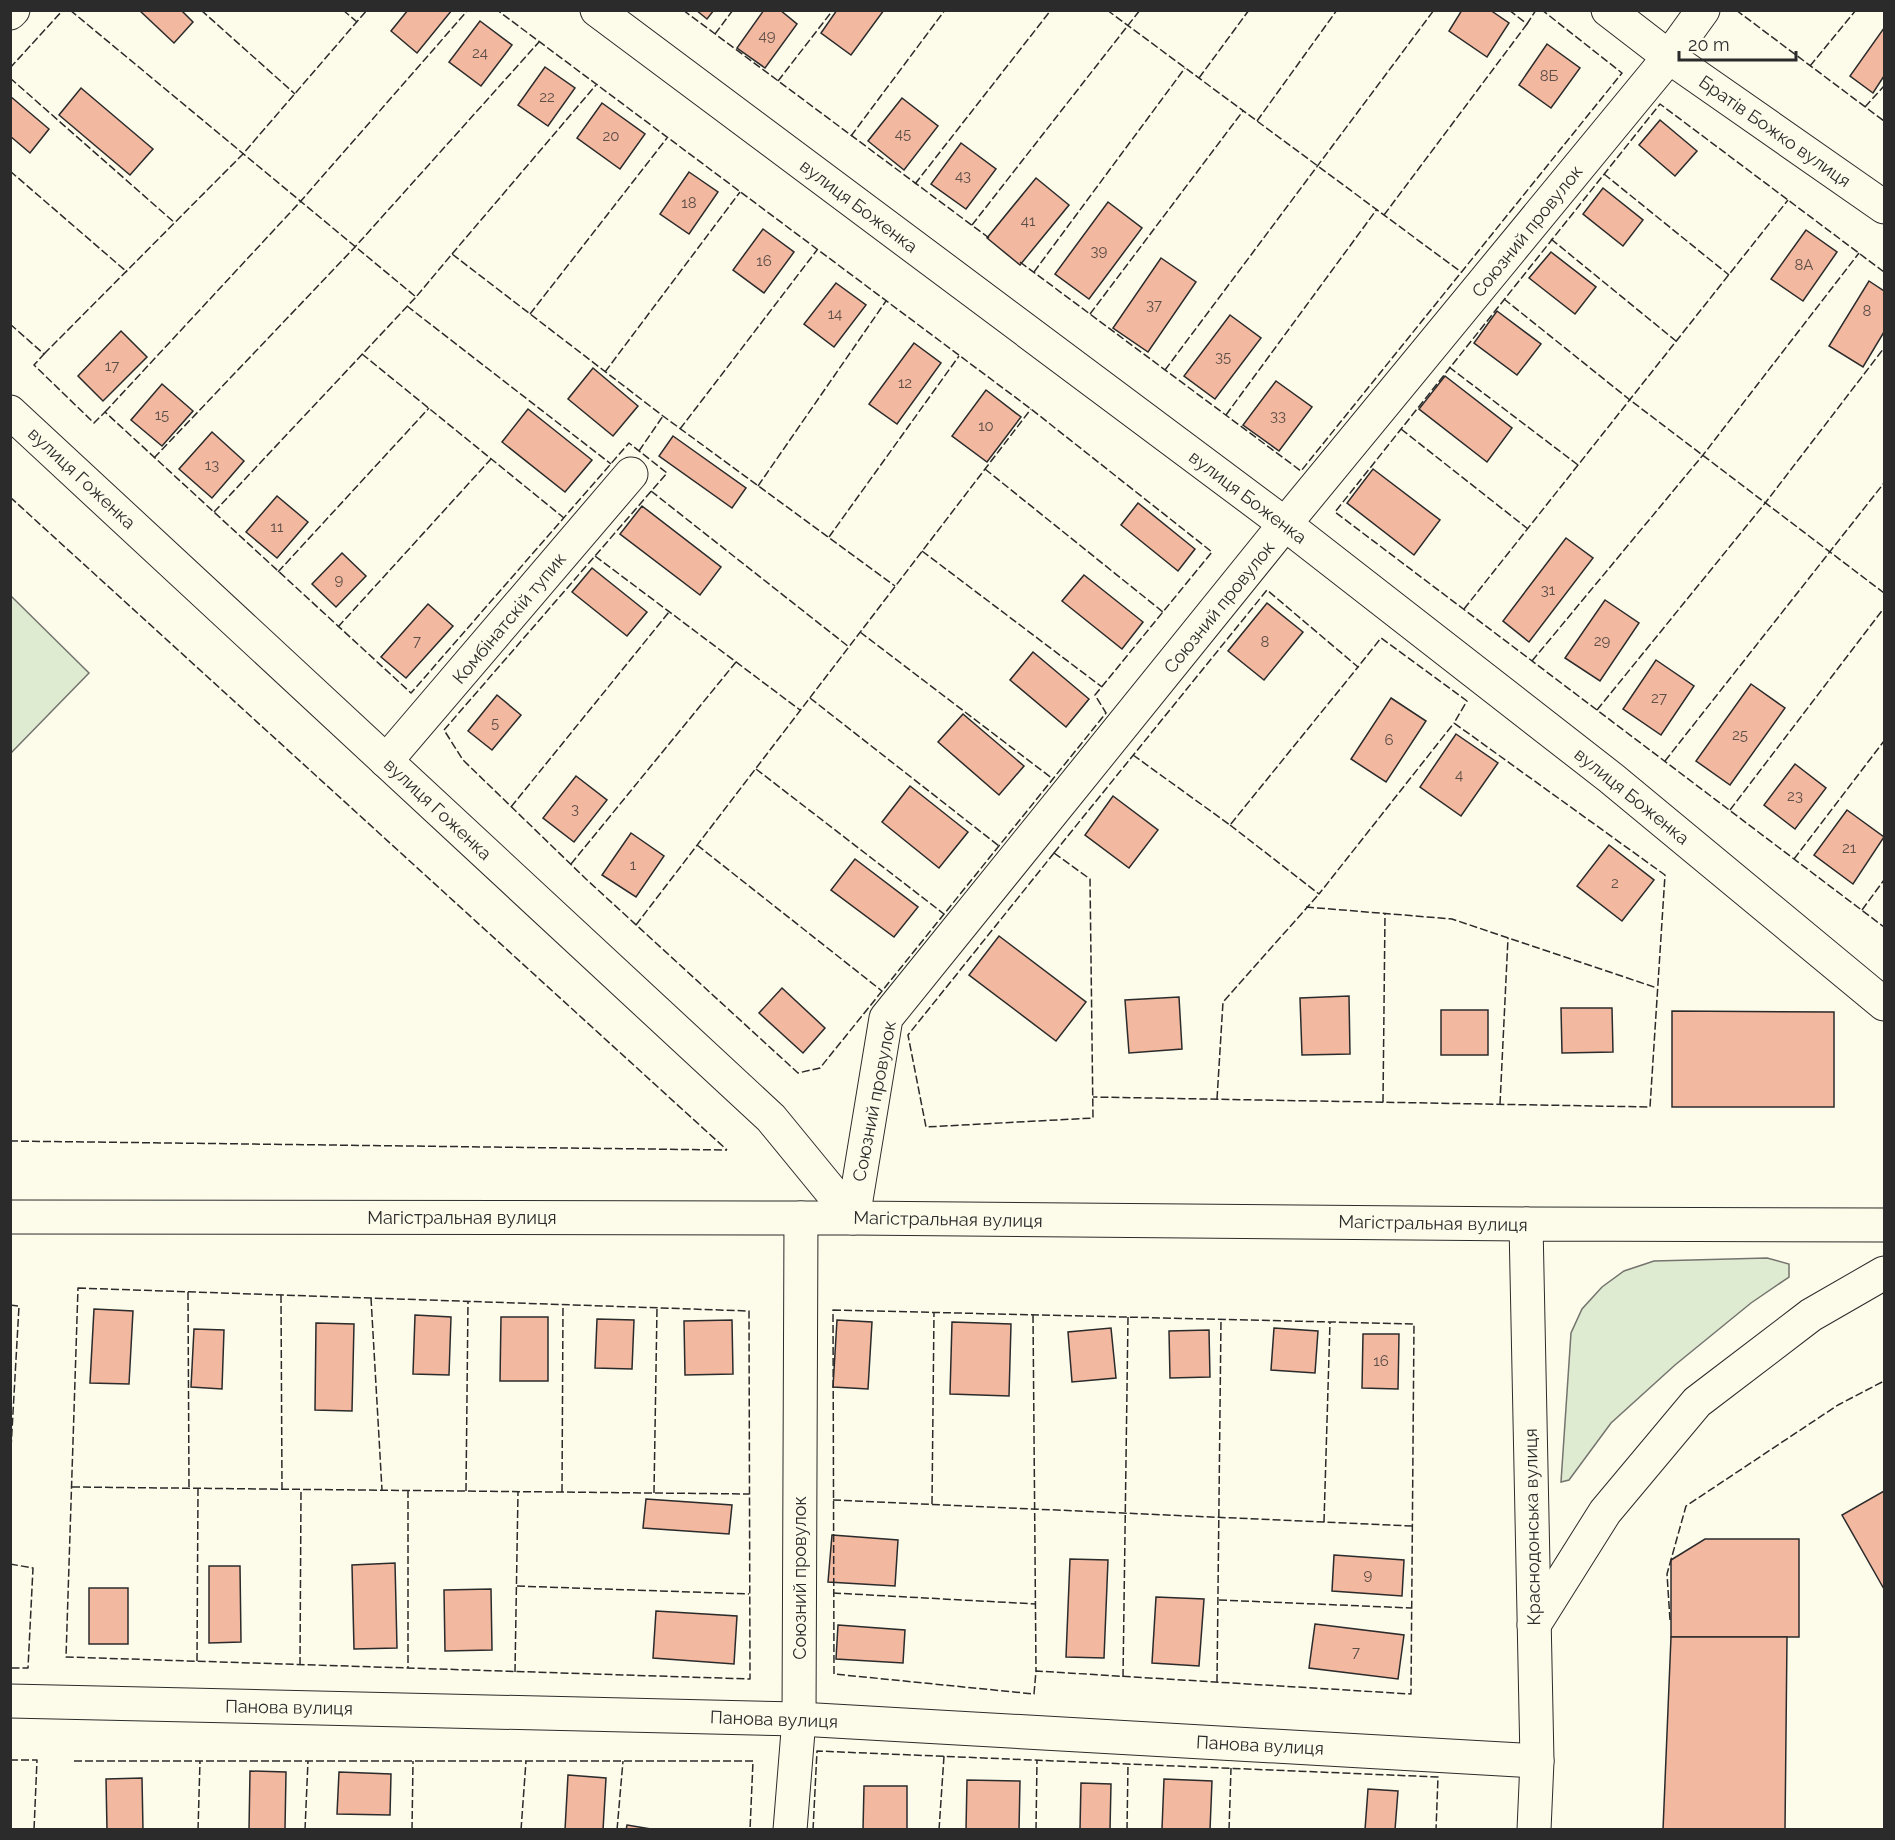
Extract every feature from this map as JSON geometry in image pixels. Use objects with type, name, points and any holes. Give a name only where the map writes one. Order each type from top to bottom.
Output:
[{"type":"street","name":"вулиця Боженка","points":[[597,10],[1285,524],[1611,778],[1884,1004]]},
{"type":"street","name":"Братів Божко вулиця","points":[[1608,10],[1669,57],[1884,207]]},
{"type":"street","name":"Союзний провулок","points":[[853,1218],[886,1018],[1285,524],[1669,57],[1702,10]]},
{"type":"street","name":"вулиця Гоженка","points":[[10,412],[771,1118],[853,1218]]},
{"type":"street","name":"Комбінатскій тупик","points":[[386,761],[631,474]]},
{"type":"street","name":"Магістральная вулиця","points":[[10,1217],[853,1218],[1884,1225]]},
{"type":"street","name":"Союзний провулок","points":[[790,1830],[799,1719],[801,1218]]},
{"type":"street","name":"Краснодонська вулиця","points":[[1526,1224],[1537,1761],[1534,1830]]},
{"type":"street","points":[[1534,1625],[1605,1512],[1697,1402],[1811,1315],[1884,1273]]},
{"type":"street","name":"Панова вулиця","points":[[10,1701],[799,1719],[1537,1761]]},
{"type":"green space","points":[[11,596],[89,673],[10,753]]},
{"type":"green space","points":[[1767,1258],[1789,1264],[1789,1277],[1751,1303],[1675,1365],[1611,1423],[1569,1480],[1561,1482],[1571,1333],[1582,1309],[1602,1287],[1624,1271],[1654,1261]]},
{"type":"building","points":[[139,10],[181,10],[193,22],[174,43]]},
{"type":"building","points":[[408,10],[452,10],[417,53],[391,31]]},
{"type":"building","points":[[696,10],[714,10],[707,19]]},
{"type":"building","points":[[764,10],[780,10],[797,24],[765,68],[737,48]]},
{"type":"building","points":[[837,10],[884,10],[851,55],[821,33]]},
{"type":"building","points":[[1462,10],[1490,10],[1509,23],[1487,57],[1449,31]]},
{"type":"building","points":[[480,21],[512,45],[481,86],[449,62]]},
{"type":"building","points":[[1884,28],[1884,76],[1873,93],[1850,76]]},
{"type":"building","points":[[1547,44],[1580,68],[1551,108],[1519,85]]},
{"type":"building","points":[[545,67],[575,88],[548,126],[518,105]]},
{"type":"building","points":[[81,88],[153,149],[130,175],[59,115]]},
{"type":"building","points":[[10,96],[49,129],[30,153],[10,136]]},
{"type":"building","points":[[902,98],[938,126],[904,170],[868,141]]},
{"type":"building","points":[[602,103],[645,134],[620,169],[577,138]]},
{"type":"building","points":[[1660,120],[1697,151],[1675,176],[1639,145]]},
{"type":"building","points":[[961,143],[996,169],[966,209],[931,184]]},
{"type":"building","points":[[689,172],[718,192],[689,234],[660,214]]},
{"type":"building","points":[[1036,178],[1069,205],[1020,265],[987,238]]},
{"type":"building","points":[[1603,188],[1643,220],[1623,246],[1583,214]]},
{"type":"building","points":[[1108,202],[1142,228],[1089,299],[1055,274]]},
{"type":"building","points":[[763,229],[794,252],[764,293],[733,270]]},
{"type":"building","points":[[1806,230],[1837,252],[1803,301],[1771,279]]},
{"type":"building","points":[[1551,252],[1596,287],[1575,314],[1529,278]]},
{"type":"building","points":[[1161,258],[1196,282],[1148,352],[1113,328]]},
{"type":"building","points":[[1869,281],[1884,291],[1884,332],[1863,367],[1829,346]]},
{"type":"building","points":[[836,283],[866,305],[834,347],[804,324]]},
{"type":"building","points":[[1497,311],[1541,344],[1517,375],[1474,343]]},
{"type":"building","points":[[1230,315],[1261,338],[1215,399],[1184,376]]},
{"type":"building","points":[[121,331],[147,357],[103,401],[78,376]]},
{"type":"building","points":[[914,343],[941,363],[897,424],[869,404]]},
{"type":"building","points":[[593,368],[638,406],[613,436],[568,399]]},
{"type":"building","points":[[1445,376],[1512,428],[1487,462],[1419,409]]},
{"type":"building","points":[[1276,381],[1312,407],[1279,451],[1243,425]]},
{"type":"building","points":[[162,384],[193,411],[162,446],[131,420]]},
{"type":"building","points":[[986,390],[1021,417],[987,462],[952,436]]},
{"type":"building","points":[[528,409],[592,460],[565,492],[502,442]]},
{"type":"building","points":[[212,432],[244,461],[212,498],[179,469]]},
{"type":"building","points":[[673,436],[746,488],[732,508],[659,456]]},
{"type":"building","points":[[1373,469],[1440,520],[1414,555],[1347,503]]},
{"type":"building","points":[[277,496],[308,522],[277,558],[246,532]]},
{"type":"building","points":[[1138,503],[1195,549],[1178,571],[1121,525]]},
{"type":"building","points":[[642,506],[721,567],[700,595],[620,534]]},
{"type":"building","points":[[1566,538],[1593,558],[1529,642],[1503,621]]},
{"type":"building","points":[[342,553],[366,576],[336,607],[312,584]]},
{"type":"building","points":[[592,568],[647,612],[627,636],[572,592]]},
{"type":"building","points":[[1084,575],[1143,622],[1122,649],[1062,601]]},
{"type":"building","points":[[1605,600],[1639,623],[1600,681],[1565,658]]},
{"type":"building","points":[[1267,603],[1303,632],[1264,680],[1228,651]]},
{"type":"building","points":[[428,604],[453,626],[406,678],[381,657]]},
{"type":"building","points":[[1033,652],[1089,699],[1066,727],[1010,680]]},
{"type":"building","points":[[1656,660],[1694,686],[1661,735],[1623,709]]},
{"type":"building","points":[[1751,684],[1785,708],[1730,785],[1696,761]]},
{"type":"building","points":[[497,695],[521,715],[492,750],[468,731]]},
{"type":"building","points":[[1391,698],[1426,721],[1386,782],[1351,759]]},
{"type":"building","points":[[963,714],[1024,766],[999,795],[938,742]]},
{"type":"building","points":[[1456,734],[1498,763],[1461,816],[1420,787]]},
{"type":"building","points":[[1795,764],[1826,788],[1795,829],[1764,805]]},
{"type":"building","points":[[576,776],[607,800],[574,842],[543,818]]},
{"type":"building","points":[[910,786],[968,832],[939,868],[882,822]]},
{"type":"building","points":[[1113,796],[1158,830],[1129,868],[1085,835]]},
{"type":"building","points":[[1847,810],[1884,837],[1853,884],[1814,855]]},
{"type":"building","points":[[631,833],[664,856],[636,897],[602,875]]},
{"type":"building","points":[[1609,845],[1654,880],[1622,921],[1577,886]]},
{"type":"building","points":[[855,859],[918,907],[894,937],[831,890]]},
{"type":"building","points":[[999,936],[1086,1002],[1056,1041],[969,975]]},
{"type":"building","points":[[782,988],[825,1028],[803,1053],[759,1013]]},
{"type":"building","points":[[1349,996],[1350,1054],[1302,1055],[1300,998]]},
{"type":"building","points":[[1179,997],[1182,1049],[1129,1053],[1125,1000]]},
{"type":"building","points":[[1561,1008],[1612,1008],[1613,1052],[1562,1053]]},
{"type":"building","points":[[1441,1010],[1488,1010],[1488,1055],[1441,1055]]},
{"type":"building","points":[[1672,1011],[1834,1012],[1834,1107],[1672,1107]]},
{"type":"building","points":[[94,1309],[133,1311],[129,1384],[90,1383]]},
{"type":"building","points":[[415,1315],[451,1317],[449,1375],[413,1374]]},
{"type":"building","points":[[501,1317],[548,1317],[548,1381],[500,1381]]},
{"type":"building","points":[[597,1319],[634,1320],[632,1369],[595,1368]]},
{"type":"building","points":[[732,1320],[733,1374],[685,1375],[684,1321]]},
{"type":"building","points":[[837,1320],[872,1322],[868,1389],[833,1387]]},
{"type":"building","points":[[952,1322],[1011,1324],[1009,1396],[950,1394]]},
{"type":"building","points":[[316,1323],[354,1324],[352,1411],[315,1410]]},
{"type":"building","points":[[1111,1328],[1116,1378],[1072,1382],[1068,1332]]},
{"type":"building","points":[[1274,1328],[1318,1331],[1315,1373],[1271,1370]]},
{"type":"building","points":[[194,1329],[224,1330],[222,1389],[191,1387]]},
{"type":"building","points":[[1209,1330],[1210,1377],[1170,1378],[1169,1331]]},
{"type":"building","points":[[1363,1334],[1399,1334],[1398,1389],[1362,1388]]},
{"type":"building","points":[[1884,1491],[1884,1589],[1842,1515]]},
{"type":"building","points":[[646,1499],[732,1505],[729,1534],[643,1528]]},
{"type":"building","points":[[832,1535],[898,1540],[895,1586],[828,1582]]},
{"type":"building","points":[[1705,1539],[1799,1539],[1799,1637],[1671,1637],[1671,1560]]},
{"type":"building","points":[[1334,1555],[1404,1560],[1402,1596],[1332,1591]]},
{"type":"building","points":[[1070,1559],[1108,1560],[1104,1658],[1066,1657]]},
{"type":"building","points":[[395,1563],[397,1648],[354,1649],[352,1565]]},
{"type":"building","points":[[209,1566],[240,1566],[241,1642],[209,1643]]},
{"type":"building","points":[[89,1588],[128,1588],[128,1644],[89,1644]]},
{"type":"building","points":[[491,1589],[492,1650],[445,1651],[444,1590]]},
{"type":"building","points":[[1156,1597],[1204,1599],[1199,1666],[1152,1663]]},
{"type":"building","points":[[656,1611],[737,1616],[734,1664],[653,1658]]},
{"type":"building","points":[[1315,1624],[1404,1635],[1398,1679],[1309,1668]]},
{"type":"building","points":[[838,1625],[905,1630],[903,1663],[836,1659]]},
{"type":"building","points":[[1671,1637],[1787,1637],[1785,1830],[1663,1830]]},
{"type":"building","points":[[250,1771],[286,1772],[285,1830],[249,1830]]},
{"type":"building","points":[[339,1772],[391,1774],[390,1815],[337,1814]]},
{"type":"building","points":[[568,1775],[606,1778],[603,1830],[565,1830]]},
{"type":"building","points":[[142,1778],[143,1830],[107,1830],[106,1779]]},
{"type":"building","points":[[1164,1779],[1212,1781],[1210,1830],[1162,1829]]},
{"type":"building","points":[[967,1780],[1020,1781],[1019,1830],[966,1830]]},
{"type":"building","points":[[1081,1783],[1111,1784],[1110,1830],[1080,1830]]},
{"type":"building","points":[[864,1786],[907,1786],[907,1830],[863,1830]]},
{"type":"building","points":[[1368,1789],[1398,1791],[1395,1830],[1365,1830]]},
{"type":"building","points":[[627,1825],[657,1830],[626,1830]]},
{"type":"fence","points":[[10,68],[63,10]]},
{"type":"fence","points":[[70,10],[416,297],[452,254],[663,416],[895,586]]},
{"type":"fence","points":[[201,10],[295,94]]},
{"type":"fence","points":[[343,10],[357,22]]},
{"type":"fence","points":[[44,354],[242,155],[367,10]]},
{"type":"fence","points":[[105,412],[300,202],[468,10]]},
{"type":"fence","points":[[10,324],[44,354],[34,365],[94,423],[105,412],[411,693],[629,443],[667,473],[444,730],[463,760],[586,879],[798,1073],[820,1068],[1106,713],[1095,695],[1212,552],[1031,409],[497,10]]},
{"type":"fence","points":[[683,10],[989,238]]},
{"type":"fence","points":[[715,34],[733,10]]},
{"type":"fence","points":[[778,81],[833,10]]},
{"type":"fence","points":[[851,136],[945,10]]},
{"type":"fence","points":[[915,184],[1051,10]]},
{"type":"fence","points":[[1107,10],[1461,272]]},
{"type":"fence","points":[[972,225],[1140,10]]},
{"type":"fence","points":[[1199,78],[1249,10]]},
{"type":"fence","points":[[1257,121],[1337,10]]},
{"type":"fence","points":[[1165,370],[1434,10]]},
{"type":"fence","points":[[1509,10],[1527,24],[1536,10]]},
{"type":"fence","points":[[1020,262],[1301,471],[1622,73],[1542,10]]},
{"type":"fence","points":[[1736,10],[1884,121]]},
{"type":"fence","points":[[1810,66],[1856,10]]},
{"type":"fence","points":[[1384,215],[1527,24]]},
{"type":"fence","points":[[154,458],[355,247],[539,42]]},
{"type":"fence","points":[[1034,272],[1185,68]]},
{"type":"fence","points":[[10,78],[175,223]]},
{"type":"fence","points":[[452,254],[596,85]]},
{"type":"fence","points":[[1865,107],[1884,86]]},
{"type":"fence","points":[[1884,272],[1660,104],[1335,512],[1884,927]]},
{"type":"fence","points":[[1090,314],[1243,111]]},
{"type":"fence","points":[[530,314],[667,138]]},
{"type":"fence","points":[[10,171],[127,272]]},
{"type":"fence","points":[[1604,174],[1729,275]]},
{"type":"fence","points":[[605,372],[740,192]]},
{"type":"fence","points":[[1464,609],[1788,200]]},
{"type":"fence","points":[[1226,415],[1377,209]]},
{"type":"fence","points":[[1551,239],[1676,341]]},
{"type":"fence","points":[[680,429],[817,250]]},
{"type":"fence","points":[[1532,661],[1703,455],[1859,253]]},
{"type":"fence","points":[[214,512],[416,297]]},
{"type":"fence","points":[[1504,299],[1630,400],[1884,593]]},
{"type":"fence","points":[[758,486],[886,301]]},
{"type":"fence","points":[[407,306],[611,464]]},
{"type":"fence","points":[[1597,710],[1766,502],[1884,348]]},
{"type":"fence","points":[[362,354],[564,518]]},
{"type":"fence","points":[[829,537],[959,356]]},
{"type":"fence","points":[[1449,367],[1578,465]]},
{"type":"fence","points":[[278,572],[429,408]]},
{"type":"fence","points":[[636,925],[1031,409]]},
{"type":"fence","points":[[639,451],[663,416]]},
{"type":"fence","points":[[1401,429],[1528,529]]},
{"type":"fence","points":[[338,627],[491,459]]},
{"type":"fence","points":[[985,469],[1163,612]]},
{"type":"fence","points":[[1665,761],[1884,483]]},
{"type":"fence","points":[[651,491],[849,647]]},
{"type":"fence","points":[[10,497],[727,1150]]},
{"type":"fence","points":[[922,551],[1102,687]]},
{"type":"fence","points":[[595,556],[800,710]]},
{"type":"fence","points":[[1054,853],[1267,590],[1358,667],[1381,638],[1467,701],[1454,723],[1665,875],[1650,1107],[1093,1097]]},
{"type":"fence","points":[[1730,810],[1884,608]]},
{"type":"fence","points":[[511,807],[669,612]]},
{"type":"fence","points":[[860,632],[1053,779]]},
{"type":"fence","points":[[571,864],[736,662]]},
{"type":"fence","points":[[1133,755],[1230,825],[1358,667]]},
{"type":"fence","points":[[810,698],[999,846]]},
{"type":"fence","points":[[1230,825],[1319,894],[1454,723]]},
{"type":"fence","points":[[1794,859],[1884,741]]},
{"type":"fence","points":[[756,769],[944,914]]},
{"type":"fence","points":[[697,845],[882,991]]},
{"type":"fence","points":[[1054,853],[1090,879],[1093,1118],[926,1127],[908,1035],[1054,853]]},
{"type":"fence","points":[[1862,910],[1884,880]]},
{"type":"fence","points":[[1217,1099],[1223,1002],[1319,894]]},
{"type":"fence","points":[[1306,907],[1452,919],[1657,988]]},
{"type":"fence","points":[[1383,1102],[1385,914]]},
{"type":"fence","points":[[1500,1104],[1508,938]]},
{"type":"fence","points":[[10,1141],[727,1150]]},
{"type":"fence","points":[[78,1288],[749,1311],[750,1679],[66,1657],[78,1288]]},
{"type":"fence","points":[[188,1292],[189,1488]]},
{"type":"fence","points":[[281,1295],[282,1489]]},
{"type":"fence","points":[[371,1298],[382,1490]]},
{"type":"fence","points":[[466,1491],[468,1301]]},
{"type":"fence","points":[[10,1305],[19,1306],[10,1466]]},
{"type":"fence","points":[[562,1492],[563,1305]]},
{"type":"fence","points":[[654,1493],[657,1308]]},
{"type":"fence","points":[[833,1310],[1414,1324],[1411,1694],[1036,1671],[1034,1694],[834,1674],[833,1310]]},
{"type":"fence","points":[[932,1504],[934,1312]]},
{"type":"fence","points":[[1033,1315],[1036,1671]]},
{"type":"fence","points":[[1123,1677],[1128,1317]]},
{"type":"fence","points":[[1217,1682],[1221,1319]]},
{"type":"fence","points":[[1324,1522],[1330,1322]]},
{"type":"fence","points":[[1670,1620],[1667,1574],[1686,1506],[1838,1405],[1884,1381]]},
{"type":"fence","points":[[72,1487],[749,1494]]},
{"type":"fence","points":[[197,1661],[198,1489]]},
{"type":"fence","points":[[300,1665],[301,1489]]},
{"type":"fence","points":[[408,1490],[408,1668]]},
{"type":"fence","points":[[515,1672],[518,1492]]},
{"type":"fence","points":[[833,1500],[1412,1526]]},
{"type":"fence","points":[[10,1564],[33,1568],[28,1668],[10,1668]]},
{"type":"fence","points":[[517,1586],[749,1594]]},
{"type":"fence","points":[[833,1593],[1036,1604]]},
{"type":"fence","points":[[1219,1600],[1411,1608]]},
{"type":"fence","points":[[813,1830],[817,1751],[1438,1777],[1436,1830]]},
{"type":"fence","points":[[939,1830],[944,1756]]},
{"type":"fence","points":[[10,1760],[37,1760],[34,1830]]},
{"type":"fence","points":[[1036,1830],[1037,1760]]},
{"type":"fence","points":[[74,1761],[753,1761],[750,1830]]},
{"type":"fence","points":[[198,1830],[200,1761]]},
{"type":"fence","points":[[305,1830],[308,1761]]},
{"type":"fence","points":[[412,1830],[413,1761]]},
{"type":"fence","points":[[521,1830],[526,1761]]},
{"type":"fence","points":[[617,1830],[623,1761]]},
{"type":"fence","points":[[1127,1830],[1128,1764]]},
{"type":"fence","points":[[1229,1830],[1231,1768]]}]
